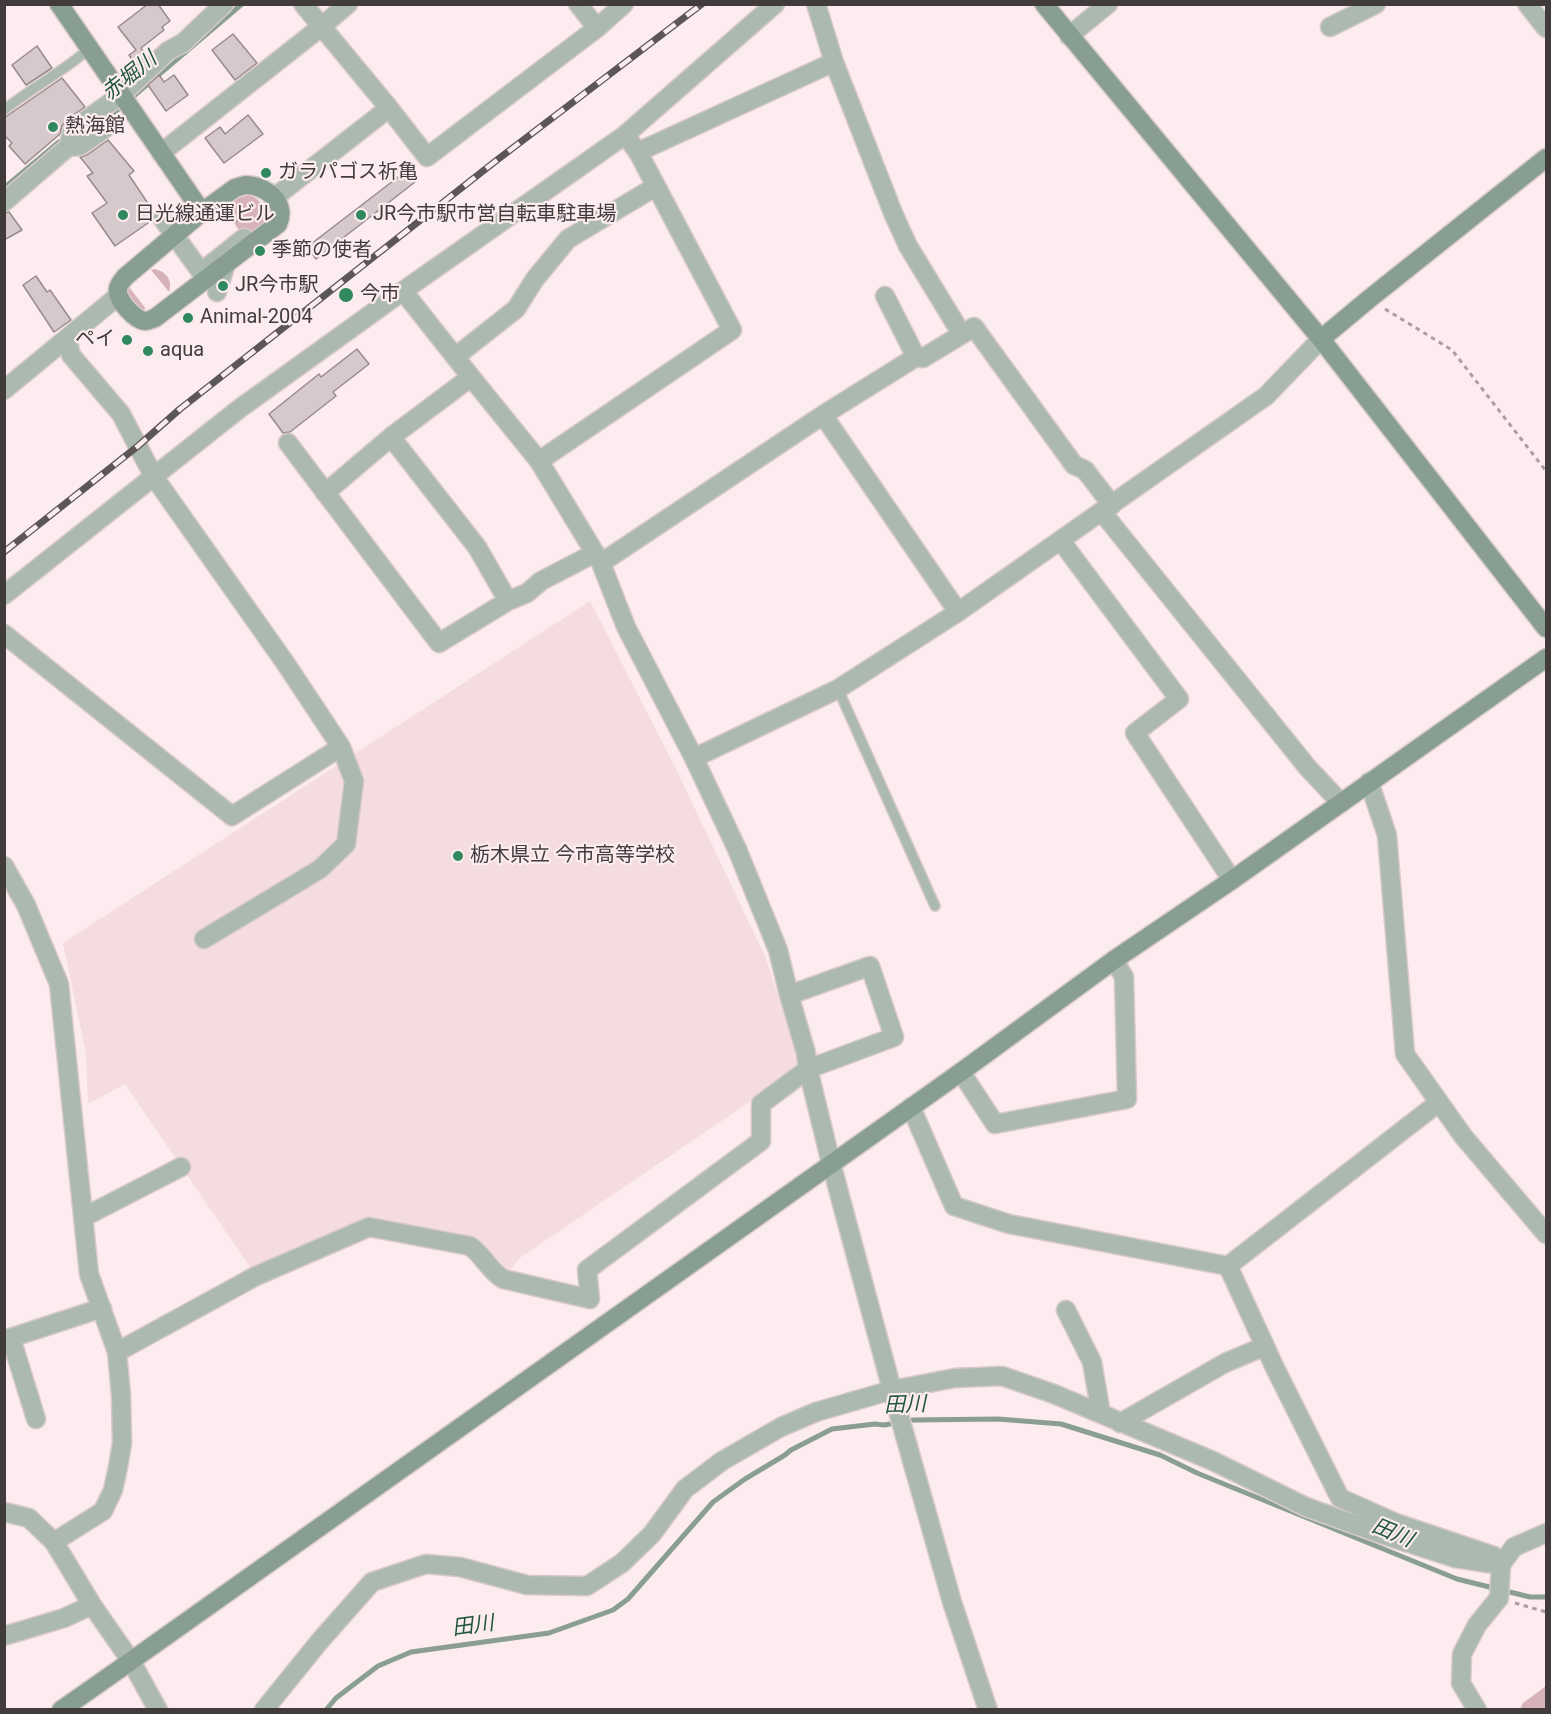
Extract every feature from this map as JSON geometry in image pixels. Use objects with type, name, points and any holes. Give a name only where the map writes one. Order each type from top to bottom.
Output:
[{"type":"street","points":[[59,4],[202,212]]},
{"type":"street","points":[[4,201],[168,51],[183,43],[224,4]]},
{"type":"street","points":[[303,4],[427,157],[597,28],[624,4]]},
{"type":"street","points":[[161,153],[348,4]]},
{"type":"street","points":[[578,4],[597,28]]},
{"type":"street","points":[[4,595],[239,409],[625,135],[775,4]]},
{"type":"street","points":[[816,4],[834,62],[893,213],[908,246],[962,333]]},
{"type":"street","points":[[1044,4],[1321,339],[1546,628]]},
{"type":"street","points":[[1069,36],[1108,4]]},
{"type":"street","points":[[1330,27],[1376,4]]},
{"type":"street","points":[[1527,4],[1546,28]]},
{"type":"street","points":[[638,152],[834,62]]},
{"type":"street","points":[[275,197],[389,108]]},
{"type":"street","points":[[70,141],[80,146],[111,124]]},
{"type":"street","points":[[539,461],[732,330],[638,152],[625,135]]},
{"type":"street","points":[[694,758],[838,688],[958,612],[1107,509],[1266,396],[1321,339],[1368,299],[1546,158]]},
{"type":"street","points":[[253,185],[266,189],[275,197],[281,211],[281,218],[278,224],[155,318],[145,321],[136,318],[120,301],[118,287],[125,277],[202,212],[235,188],[253,185]]},
{"type":"street","points":[[455,357],[516,309],[535,279],[568,239],[655,187]]},
{"type":"street","points":[[162,218],[201,272]]},
{"type":"street","points":[[201,272],[244,238]]},
{"type":"street","points":[[201,272],[226,264]]},
{"type":"street","points":[[217,292],[226,264]]},
{"type":"street","points":[[403,291],[539,461],[598,558],[626,627],[694,758],[737,849],[778,950],[806,1053],[831,1163],[892,1390],[952,1602],[988,1710]]},
{"type":"street","points":[[4,390],[118,296]]},
{"type":"street","points":[[885,296],[916,357]]},
{"type":"street","points":[[288,443],[438,643],[508,601],[527,593],[541,581],[598,558],[916,357],[923,358],[974,327],[1074,465],[1085,470],[1107,509],[1308,768],[1341,803]]},
{"type":"street","points":[[67,338],[71,356],[121,414],[153,477],[286,664],[341,747],[354,781],[346,844],[320,869],[204,939]]},
{"type":"street","points":[[325,493],[391,437],[471,377]]},
{"type":"street","points":[[823,415],[958,612]]},
{"type":"street","points":[[391,437],[477,547],[508,601]]},
{"type":"street","points":[[1061,541],[1179,699],[1136,733],[1232,880]]},
{"type":"street","points":[[4,634],[232,816],[341,747]]},
{"type":"street","points":[[61,1710],[961,1072],[1114,960],[1232,880],[1546,658]]},
{"type":"street","points":[[1369,782],[1387,835],[1405,1054],[1463,1136],[1546,1234]]},
{"type":"street","points":[[4,866],[26,905],[59,984],[89,1274],[117,1352],[122,1395],[122,1443],[113,1490],[103,1511],[54,1542]]},
{"type":"street","points":[[961,1072],[995,1124],[1126,1099],[1124,977],[1114,960]]},
{"type":"street","points":[[117,1352],[256,1276],[369,1227],[470,1246],[495,1274],[503,1279],[590,1299],[587,1270],[761,1140],[760,1104],[808,1069],[894,1038],[870,966],[789,994]]},
{"type":"street","points":[[911,1107],[954,1206],[1010,1224],[1228,1266],[1438,1103]]},
{"type":"street","points":[[84,1217],[182,1167]]},
{"type":"street","points":[[1228,1266],[1264,1346],[1340,1498],[1396,1523],[1503,1562]]},
{"type":"street","points":[[36,1419],[8,1339],[102,1308]]},
{"type":"street","points":[[1066,1310],[1092,1362],[1101,1414]]},
{"type":"street","points":[[1120,1423],[1225,1363],[1264,1346]]},
{"type":"street","points":[[264,1710],[319,1642],[372,1582],[426,1564],[460,1567],[527,1585],[587,1586],[622,1563],[652,1534],[685,1489],[722,1461],[781,1427],[816,1412],[892,1390],[955,1378],[1002,1376],[1054,1394],[1213,1461],[1306,1507],[1455,1558],[1503,1562]]},
{"type":"street","points":[[4,1512],[29,1518],[54,1542],[92,1605],[131,1661],[159,1710]]},
{"type":"street","points":[[1477,1710],[1461,1683],[1462,1654],[1477,1625],[1499,1598],[1503,1562],[1514,1547],[1546,1533]]},
{"type":"street","points":[[4,1636],[64,1618],[92,1605]]},
{"type":"lane","points":[[4,110],[69,66],[89,49]]},
{"type":"lane","points":[[838,688],[935,906]]},
{"type":"path","points":[[1368,299],[1452,350],[1546,471]]},
{"type":"path","points":[[1499,1598],[1546,1612]]},
{"type":"shaded area","points":[[249,195],[261,203],[265,217],[261,227],[246,240],[225,210],[238,198]]},
{"type":"shaded area","points":[[151,270],[163,272],[168,278],[169,292]]},
{"type":"shaded area","points":[[129,287],[146,309],[138,309],[130,303],[127,293]]},
{"type":"shaded area","name":"栃木県立 今市高等学校","points":[[590,601],[676,769],[765,956],[801,1067],[521,1257],[504,1276],[479,1249],[369,1223],[254,1273],[125,1084],[88,1104],[86,1054],[63,943]]},
{"type":"shaded area","points":[[1546,1686],[1546,1709],[1520,1709],[1523,1703]]},
{"type":"building","points":[[148,4],[158,4],[170,21],[162,27],[164,30],[141,48],[146,56],[136,66],[129,55],[136,50],[118,27]]},
{"type":"building","points":[[233,34],[257,63],[235,80],[212,50]]},
{"type":"building","points":[[37,46],[52,68],[26,85],[12,65]]},
{"type":"building","points":[[159,75],[164,82],[174,75],[188,95],[166,111],[148,85]]},
{"type":"building","name":"熱海館","points":[[62,78],[85,107],[66,120],[60,134],[25,164],[9,146],[12,143],[4,135],[4,118]]},
{"type":"building","points":[[248,115],[263,134],[224,163],[205,138],[220,127],[225,134]]},
{"type":"building","points":[[108,140],[134,171],[129,175],[152,213],[148,223],[115,246],[92,213],[107,203],[87,176],[93,173],[80,157],[87,155]]},
{"type":"building","name":"JR今市駅市営自転車駐車場","points":[[406,171],[415,182],[316,259],[307,247]]},
{"type":"building","points":[[9,212],[22,230],[4,240],[4,213]]},
{"type":"building","points":[[36,276],[47,292],[50,290],[71,320],[54,332],[23,285]]},
{"type":"building","points":[[357,349],[369,364],[333,392],[336,396],[290,432],[283,433],[269,414],[319,374],[321,377]]},
{"type":"waterway","name":"赤堀川","points":[[103,119],[116,111],[242,4]]},
{"type":"waterway","name":"赤堀川","points":[[4,188],[59,142],[66,139]]},
{"type":"waterway","name":"田川","points":[[326,1710],[336,1698],[378,1666],[411,1652],[549,1633],[613,1610],[628,1599],[713,1502],[745,1479],[791,1450],[832,1429],[913,1420],[998,1419],[1061,1424],[1160,1455],[1197,1473],[1457,1579],[1530,1597],[1546,1597]]},
{"type":"railway","points":[[4,552],[138,446],[180,409],[497,160],[702,4]]},
{"type":"place","name":"熱海館","points":[[53,127]]},
{"type":"place","name":"ガラパゴス祈亀","points":[[266,173]]},
{"type":"place","name":"日光線通運ビル","points":[[123,215]]},
{"type":"place","name":"JR今市駅市営自転車駐車場","points":[[361,215]]},
{"type":"place","name":"季節の使者","points":[[260,251]]},
{"type":"place","name":"JR今市駅","points":[[223,286]]},
{"type":"place","name":"今市","points":[[346,295]]},
{"type":"place","name":"Animal-2004","points":[[188,318]]},
{"type":"place","name":"ペイ","points":[[127,340]]},
{"type":"place","name":"aqua","points":[[148,351]]},
{"type":"place","name":"栃木県立 今市高等学校","points":[[458,856]]}]
